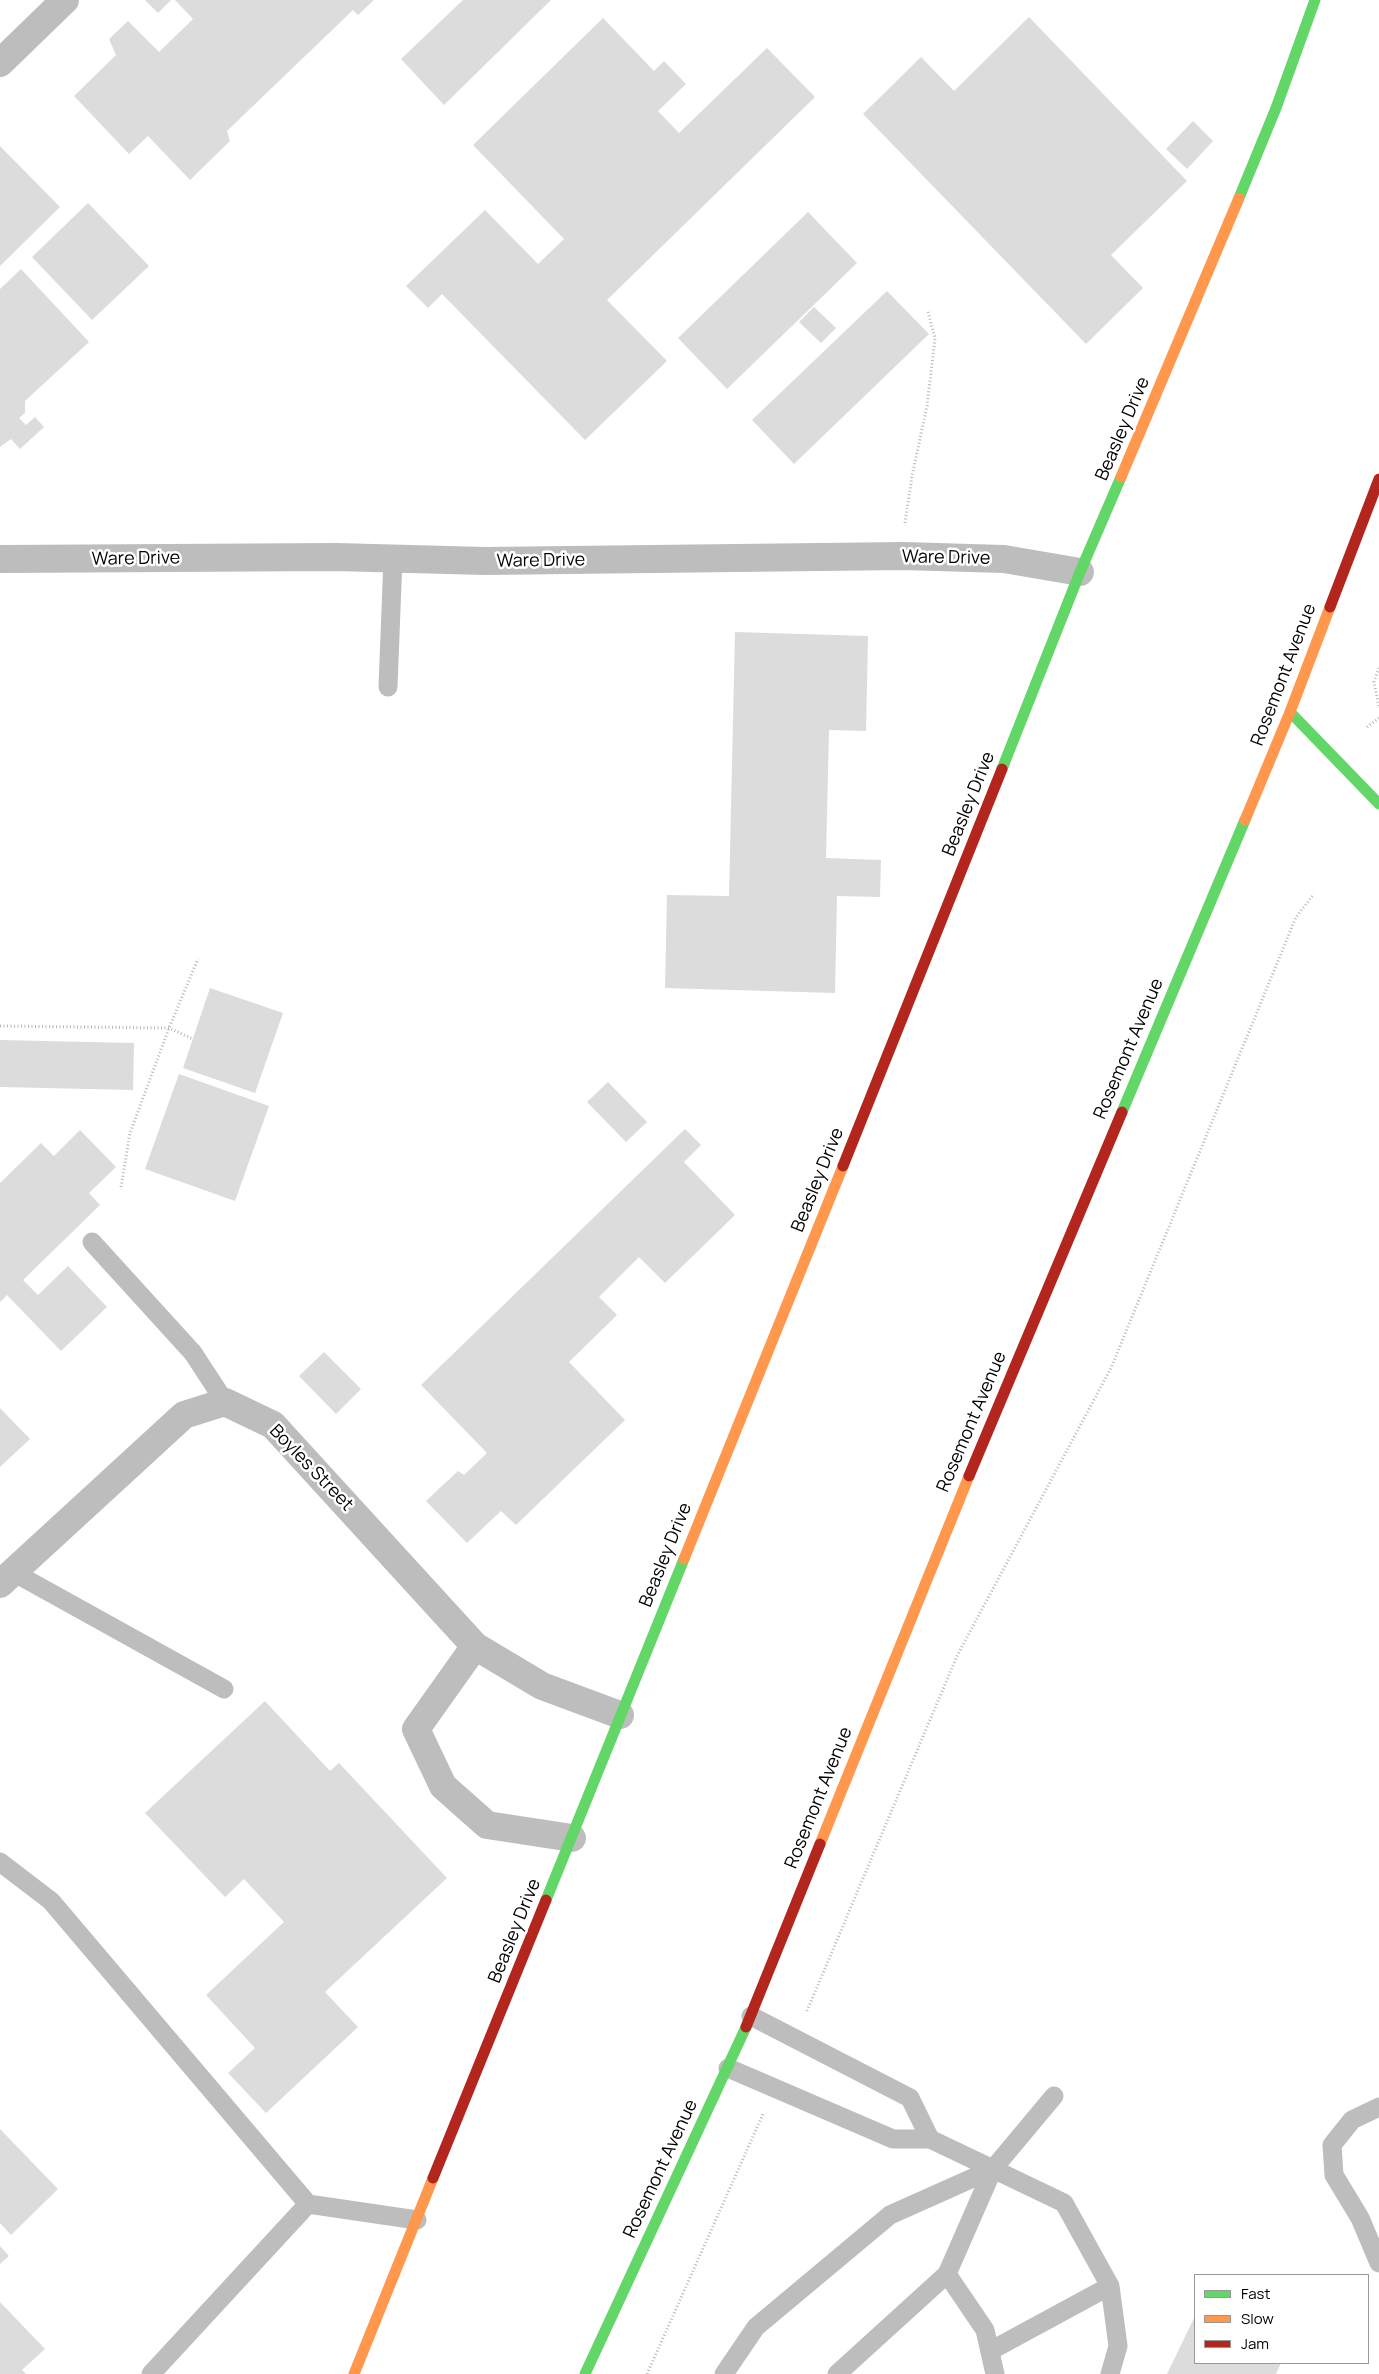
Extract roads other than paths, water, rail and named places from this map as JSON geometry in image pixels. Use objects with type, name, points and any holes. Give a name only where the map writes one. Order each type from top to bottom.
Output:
[{"type":"street","points":[[0,62],[65,0]]},
{"type":"street","name":"Beasley Drive","points":[[354,2374],[889,1054],[1080,572],[1202,289],[1276,108],[1315,0]]},
{"type":"street","name":"Rosemont Avenue","points":[[585,2374],[751,2016],[946,1530],[1290,712],[1379,478]]},
{"type":"street","name":"Ware Drive","points":[[0,559],[393,558],[485,562],[903,556],[1004,559],[1080,572]]},
{"type":"street","points":[[1290,712],[1379,804]]},
{"type":"street","points":[[7,1578],[184,1415],[225,1402]]},
{"type":"street","name":"Boyles Street","points":[[225,1402],[273,1425],[475,1646],[542,1686],[620,1715]]},
{"type":"street","points":[[475,1646],[416,1729],[443,1786],[486,1825],[572,1838]]},
{"type":"lane","points":[[388,688],[393,558]]},
{"type":"lane","points":[[92,1242],[193,1353],[225,1402]]},
{"type":"lane","points":[[7,1578],[224,1689]]},
{"type":"lane","points":[[0,1862],[51,1900],[308,2204],[417,2220]]},
{"type":"lane","points":[[751,2016],[910,2098],[930,2139]]},
{"type":"lane","points":[[728,2068],[893,2139],[930,2139],[1064,2203],[1110,2286],[1118,2346],[1110,2374]]},
{"type":"lane","points":[[838,2374],[947,2274],[993,2169],[1054,2096]]},
{"type":"lane","points":[[1379,2107],[1352,2120],[1332,2145],[1334,2175],[1360,2218],[1379,2263]]},
{"type":"lane","points":[[724,2374],[756,2328],[890,2214],[993,2169]]},
{"type":"lane","points":[[151,2374],[308,2204]]},
{"type":"lane","points":[[947,2274],[985,2330],[995,2374]]},
{"type":"lane","points":[[990,2351],[1110,2286]]}]
